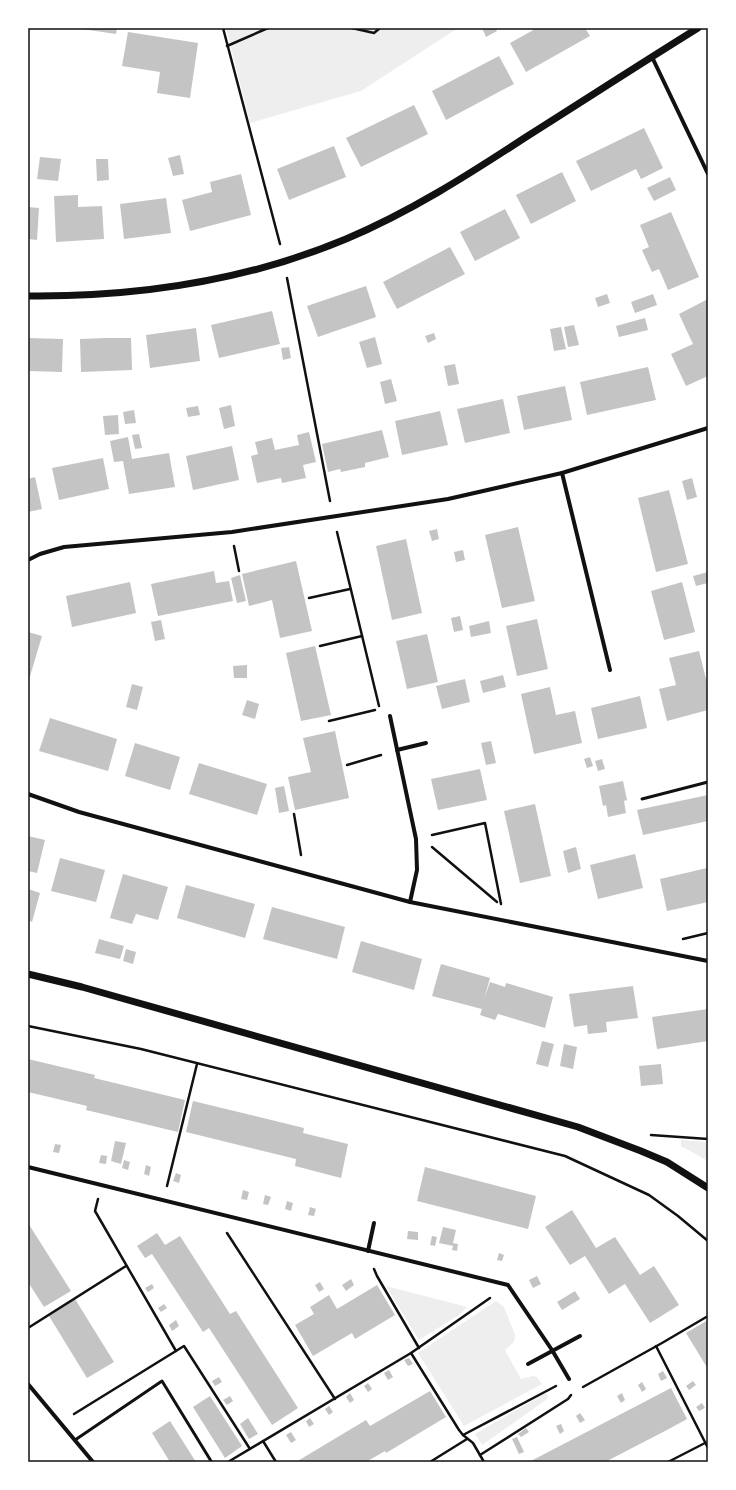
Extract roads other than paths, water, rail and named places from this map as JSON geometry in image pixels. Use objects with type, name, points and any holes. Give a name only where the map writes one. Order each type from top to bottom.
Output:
[{"type":"street","points":[[28,296],[71,296],[129,292],[189,284],[236,274],[283,261],[345,239],[398,215],[447,188],[698,28]]},
{"type":"street","points":[[652,57],[708,174]]},
{"type":"street","points":[[28,560],[40,554],[64,547],[232,532],[333,518],[448,499],[562,473],[708,428]]},
{"type":"street","points":[[562,473],[610,670]]},
{"type":"street","points":[[390,716],[416,839],[417,870],[410,902]]},
{"type":"street","points":[[397,750],[426,744]]},
{"type":"street","points":[[28,794],[79,812],[410,902],[708,961]]},
{"type":"street","points":[[28,974],[82,987],[578,1127],[666,1162],[708,1188]]},
{"type":"street","points":[[28,1167],[508,1285],[552,1350],[569,1379]]},
{"type":"street","points":[[368,1250],[374,1223]]},
{"type":"street","points":[[528,1364],[580,1336]]},
{"type":"street","points":[[28,1384],[93,1462]]},
{"type":"lane","points":[[642,798],[708,782]]},
{"type":"lane","points":[[75,1440],[162,1381],[211,1461]]}]
